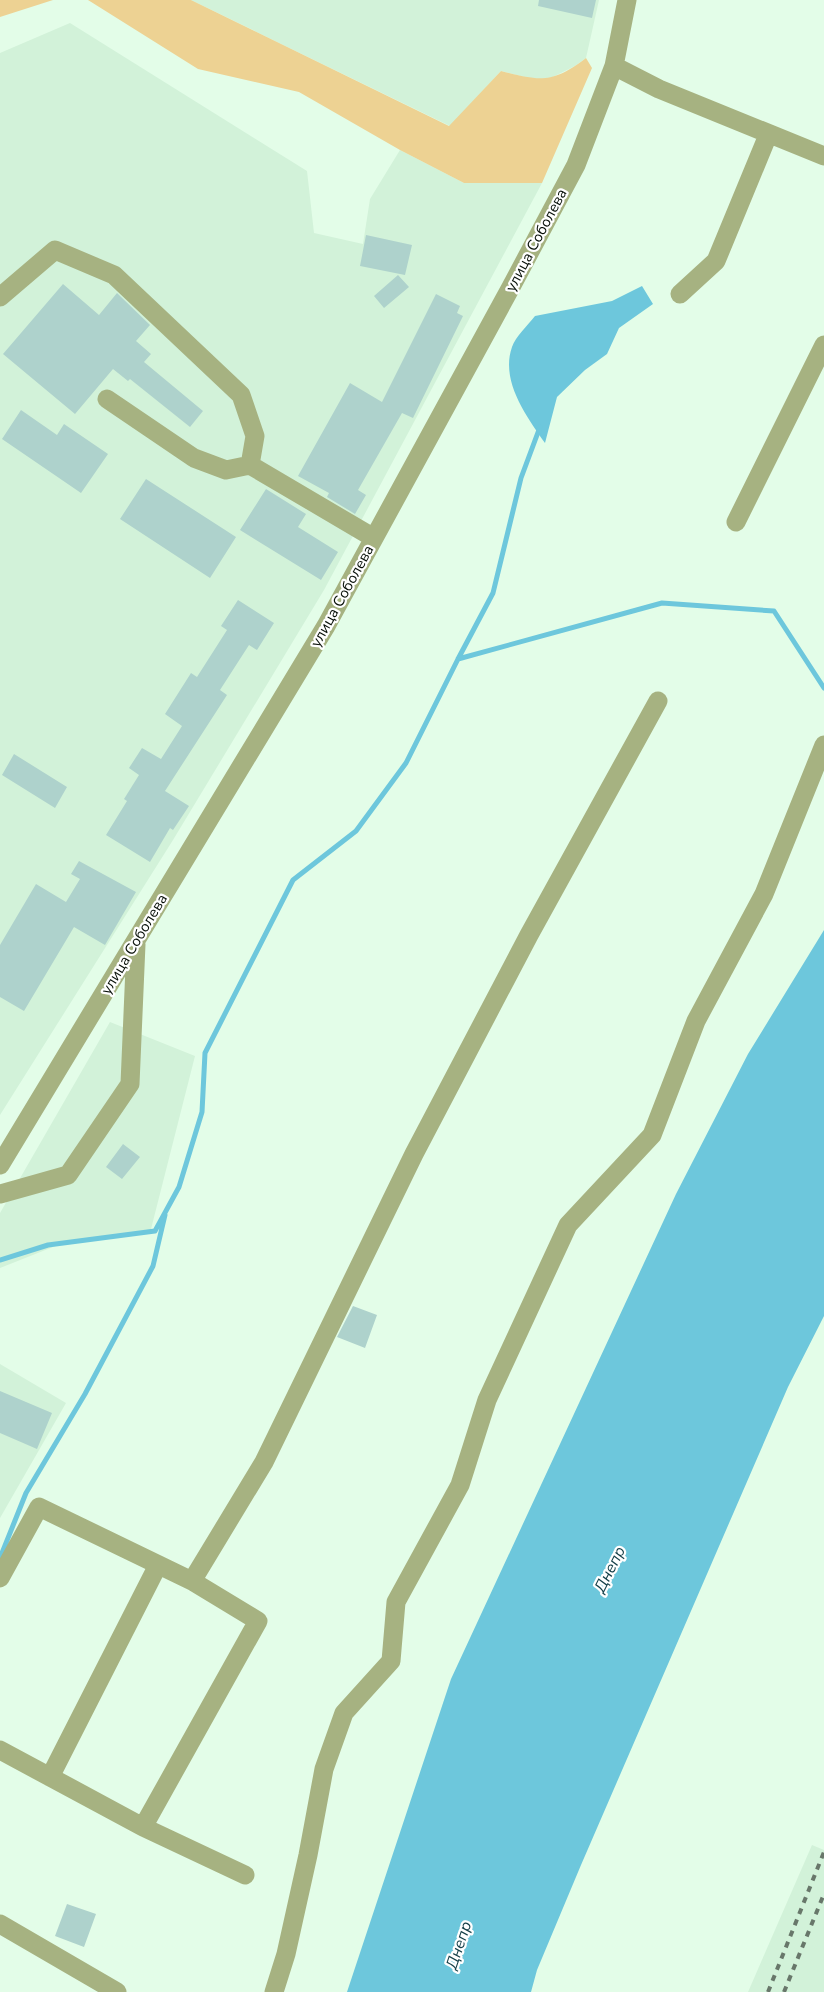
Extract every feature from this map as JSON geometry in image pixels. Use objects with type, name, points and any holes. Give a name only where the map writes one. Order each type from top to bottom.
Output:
[{"type":"street","name":"улица Соболева","points":[[0,1164],[326,626],[576,164],[614,66],[626,0]]},
{"type":"street","points":[[614,66],[659,89],[768,135],[824,156]]},
{"type":"street","points":[[680,294],[716,261],[768,135]]},
{"type":"street","points":[[0,298],[55,250],[114,276],[241,394],[256,436],[250,465]]},
{"type":"street","points":[[736,522],[824,345]]},
{"type":"street","points":[[107,399],[194,458],[226,470],[250,465],[374,538]]},
{"type":"street","points":[[192,1581],[264,1462],[414,1154],[529,935],[658,701]]},
{"type":"street","points":[[274,1992],[286,1954],[324,1769],[344,1713],[391,1661],[396,1602],[460,1485],[487,1400],[568,1225],[652,1135],[696,1021],[764,894],[824,745]]},
{"type":"street","points":[[0,1194],[68,1175],[130,1084],[136,941]]},
{"type":"street","points":[[0,1578],[39,1507],[192,1581],[258,1621],[143,1827]]},
{"type":"street","points":[[50,1777],[158,1564]]},
{"type":"street","points":[[0,1750],[143,1827],[245,1876]]},
{"type":"street","points":[[0,1924],[117,1992]]},
{"type":"shaded area","points":[[0,0],[53,0],[0,17]]},
{"type":"shaded area","points":[[88,0],[191,0],[449,126],[501,71],[526,77],[545,78],[564,72],[586,58],[592,68],[542,183],[464,183],[400,150],[299,92],[198,69]]},
{"type":"shaded area","points":[[191,0],[599,0],[586,58],[551,78],[536,80],[501,71],[450,126]]},
{"type":"shaded area","points":[[70,23],[307,171],[314,233],[363,244],[370,199],[400,150],[464,183],[542,183],[324,590],[173,840],[0,1115],[0,53]]},
{"type":"shaded area","points":[[110,1022],[195,1056],[150,1233],[58,1245],[0,1268],[0,1213]]},
{"type":"shaded area","points":[[0,1364],[66,1403],[0,1518]]},
{"type":"shaded area","points":[[812,1845],[824,1850],[824,1992],[748,1992]]},
{"type":"water","points":[[642,286],[653,304],[619,328],[607,354],[585,370],[557,397],[545,443],[523,410],[512,385],[509,360],[516,339],[535,316],[612,301]]},
{"type":"water","name":"Днепр","points":[[824,930],[824,1316],[788,1387],[581,1865],[537,1970],[531,1992],[347,1992],[451,1679],[676,1194],[748,1054]]},
{"type":"building","points":[[539,0],[596,0],[592,18],[538,6]]},
{"type":"building","points":[[366,235],[412,245],[405,275],[360,266]]},
{"type":"building","points":[[398,275],[409,287],[384,308],[374,296]]},
{"type":"building","points":[[63,284],[99,315],[117,293],[150,325],[136,341],[151,354],[144,362],[203,411],[190,427],[130,379],[128,381],[113,369],[75,414],[3,354]]},
{"type":"building","points":[[436,294],[460,306],[457,313],[463,316],[413,418],[402,413],[358,490],[366,495],[355,514],[327,497],[329,493],[298,476],[350,383],[382,402]]},
{"type":"building","points":[[21,410],[57,435],[64,424],[108,454],[81,493],[2,439]]},
{"type":"building","points":[[146,479],[236,537],[210,578],[120,519]]},
{"type":"building","points":[[266,489],[306,514],[298,527],[338,552],[321,580],[240,530]]},
{"type":"building","points":[[238,600],[274,623],[257,650],[249,645],[220,690],[227,695],[165,791],[189,806],[173,830],[170,828],[150,862],[106,835],[127,801],[124,799],[139,775],[129,768],[142,748],[161,759],[182,726],[165,714],[191,673],[197,677],[227,630],[221,626]]},
{"type":"building","points":[[14,754],[67,787],[55,808],[2,775]]},
{"type":"building","points":[[79,861],[136,892],[105,945],[74,927],[24,1011],[0,997],[0,945],[36,884],[66,902],[80,879],[71,874]]},
{"type":"building","points":[[123,1144],[140,1157],[122,1179],[106,1167]]},
{"type":"building","points":[[353,1306],[377,1315],[365,1348],[337,1337]]},
{"type":"building","points":[[0,1391],[52,1413],[37,1449],[0,1433]]},
{"type":"building","points":[[67,1904],[96,1914],[84,1947],[55,1936]]},
{"type":"waterway","points":[[0,1260],[48,1245],[155,1231],[179,1187],[202,1112],[205,1053],[293,880],[356,831],[406,763],[493,593],[521,478],[540,427]]},
{"type":"waterway","points":[[458,659],[662,603],[774,611],[824,688]]},
{"type":"waterway","points":[[0,1558],[26,1493],[85,1394],[153,1266],[165,1215]]},
{"type":"railway","points":[[768,1992],[824,1852]]},
{"type":"railway","points":[[784,1992],[824,1894]]}]
